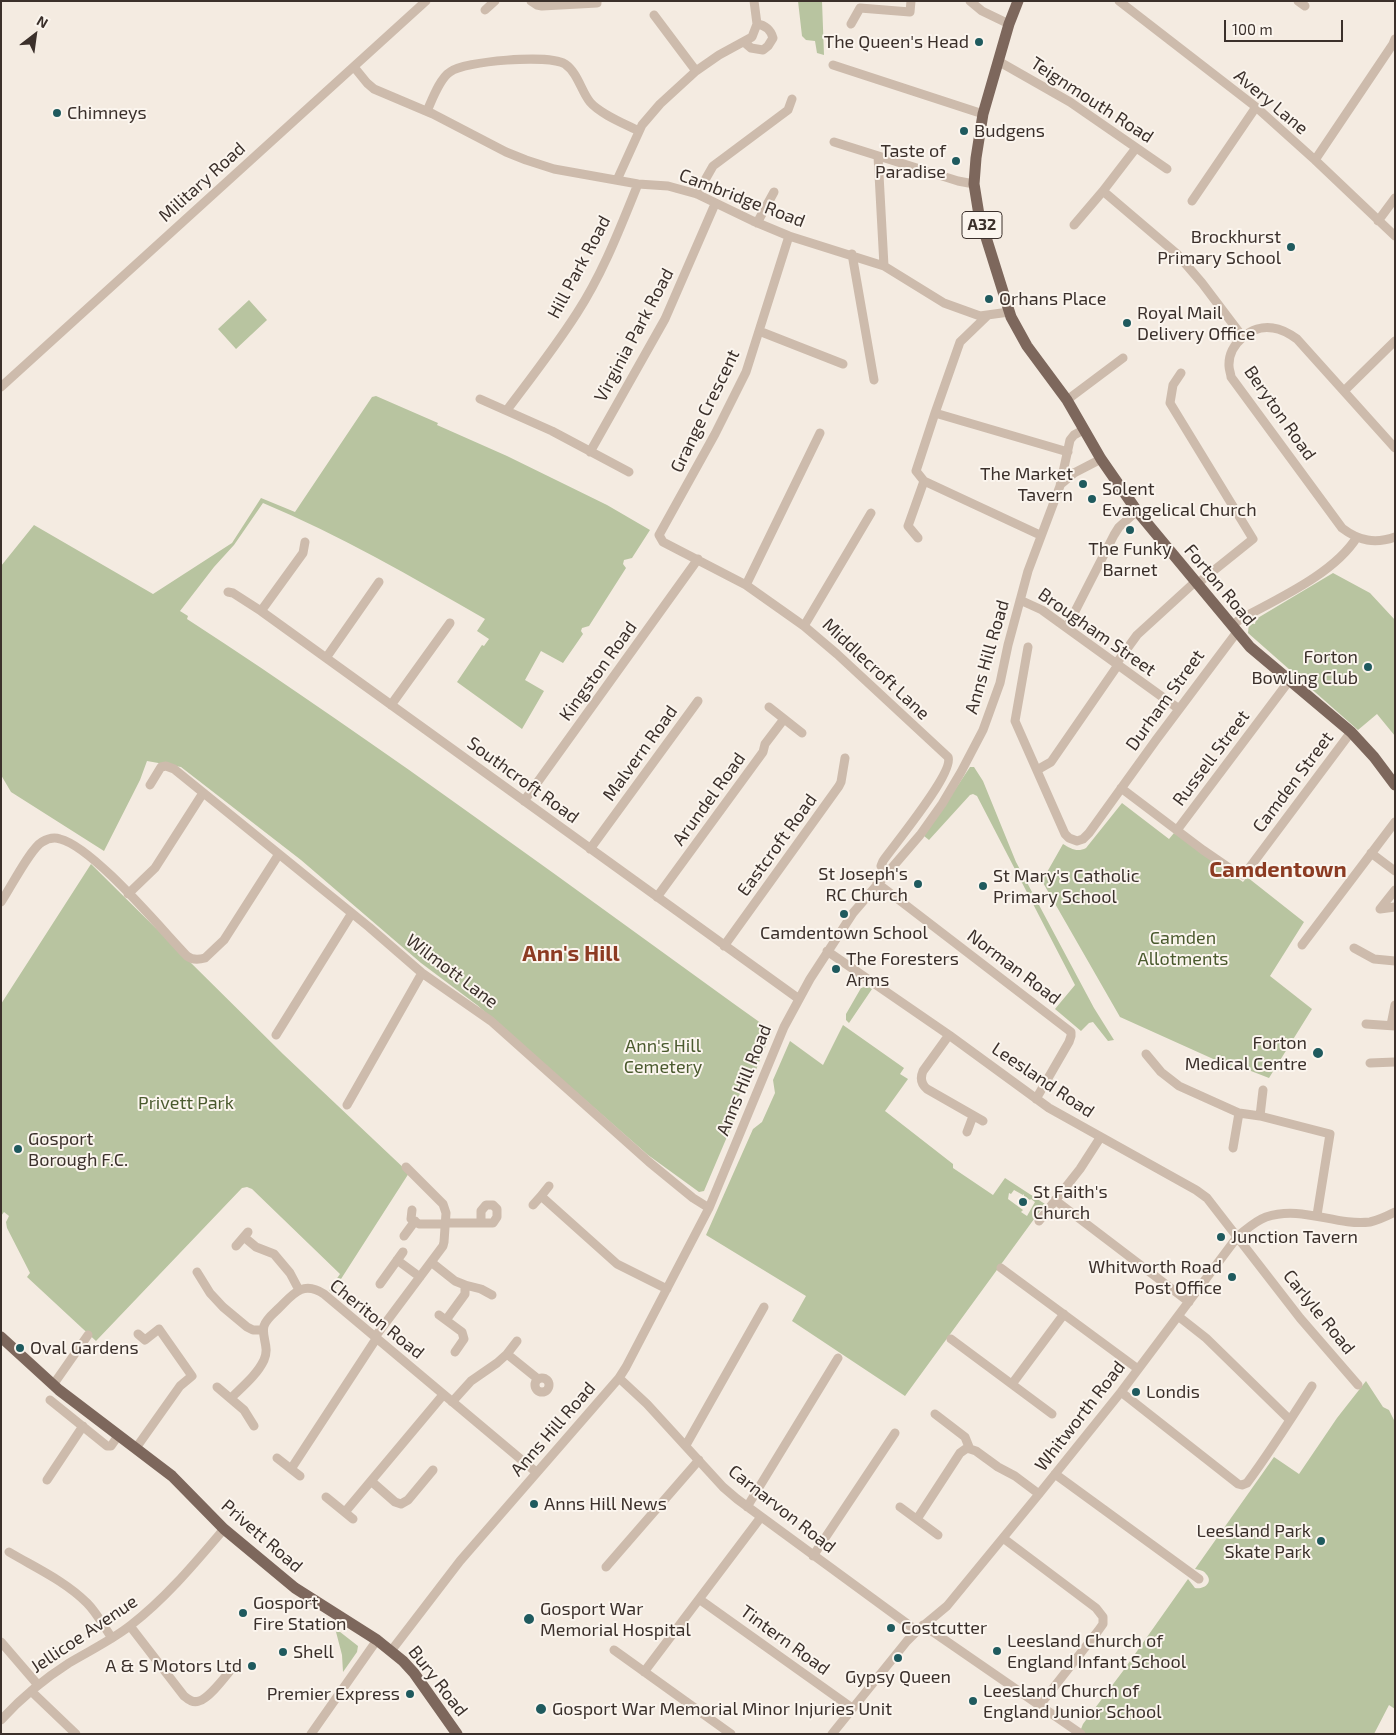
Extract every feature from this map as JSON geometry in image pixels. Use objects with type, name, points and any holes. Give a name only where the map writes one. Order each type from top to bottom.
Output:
[{"type":"main road","name":"A32","points":[[1018,1],[1009,24],[983,114],[977,148],[974,184],[979,215],[1009,312],[1027,346],[1067,400],[1083,430]]},
{"type":"main road","name":"Forton Road","points":[[1083,430],[1137,511],[1234,629],[1258,655],[1351,732],[1374,757],[1395,785]]},
{"type":"main road","name":"Privett Road","points":[[1,1337],[53,1385],[172,1476],[224,1529],[295,1588],[377,1640],[391,1651]]},
{"type":"main road","name":"Bury Road","points":[[391,1651],[414,1674],[457,1734]]},
{"type":"street","name":"Military Road","points":[[1,387],[426,1]]},
{"type":"street","points":[[485,10],[495,1]]},
{"type":"street","points":[[530,1],[542,6],[597,5]]},
{"type":"street","points":[[617,180],[639,131],[660,104],[696,71],[754,34],[757,24],[754,1]]},
{"type":"street","points":[[851,24],[860,8],[888,6],[910,12],[911,1]]},
{"type":"street","points":[[970,1],[982,11],[1009,24]]},
{"type":"street","name":"Avery Lane","points":[[1119,1],[1256,107],[1395,236]]},
{"type":"street","points":[[654,15],[696,71]]},
{"type":"street","points":[[744,42],[748,46],[760,50],[766,49],[771,43],[773,38],[770,32],[765,26],[757,24]]},
{"type":"street","points":[[1315,160],[1395,39]]},
{"type":"street","points":[[427,111],[446,75],[454,69],[504,61],[550,59],[561,62],[571,70],[593,105],[639,131]]},
{"type":"street","name":"Teignmouth Road","points":[[998,61],[1070,102],[1167,169]]},
{"type":"street","points":[[833,64],[983,114]]},
{"type":"street","name":"Cambridge Road","points":[[354,67],[373,88],[427,111],[506,152],[526,160],[554,169],[638,184],[668,186],[697,194],[715,204],[789,236],[852,254],[884,266],[944,303],[980,316],[1009,312]]},
{"type":"street","points":[[697,194],[713,166],[792,112],[792,99]]},
{"type":"street","points":[[1192,201],[1256,107]]},
{"type":"street","points":[[834,142],[958,181],[974,184]]},
{"type":"street","points":[[1074,225],[1136,148]]},
{"type":"street","points":[[878,156],[884,266]]},
{"type":"street","name":"Hill Park Road","points":[[508,410],[578,312],[616,237],[638,184]]},
{"type":"street","points":[[1103,191],[1178,254],[1242,336],[1258,328],[1271,327],[1282,330],[1297,339],[1395,448]]},
{"type":"street","points":[[757,223],[774,192]]},
{"type":"street","points":[[1378,220],[1395,198]]},
{"type":"street","name":"Virginia Park Road","points":[[590,452],[665,319],[715,204]]},
{"type":"street","name":"Grange Crescent","points":[[660,538],[660,531],[693,476],[742,380],[789,236]]},
{"type":"street","points":[[852,254],[874,380]]},
{"type":"street","points":[[988,315],[960,342],[916,471],[924,481],[1040,536]]},
{"type":"street","points":[[759,331],[843,364]]},
{"type":"street","name":"Beryton Road","points":[[1242,336],[1233,351],[1229,364],[1231,377],[1342,528],[1357,537],[1375,542],[1395,538]]},
{"type":"street","points":[[1344,391],[1395,341]]},
{"type":"street","points":[[1067,400],[1122,358]]},
{"type":"street","points":[[1037,770],[1051,762],[1137,635],[1196,583],[1253,539],[1170,403],[1173,385],[1181,373]]},
{"type":"street","points":[[480,398],[508,410],[629,472]]},
{"type":"street","points":[[935,413],[1068,452]]},
{"type":"street","name":"Anns Hill Road","points":[[391,1651],[460,1561],[619,1378],[668,1289],[709,1208],[786,1023],[799,999],[827,951],[857,908],[920,834],[942,804],[983,730],[1000,683],[1028,571],[1060,486],[1072,437],[1083,430]]},
{"type":"street","points":[[746,585],[820,433]]},
{"type":"street","name":"Anns Hill Road","points":[[1060,486],[1074,473],[1101,459]]},
{"type":"street","points":[[918,538],[908,526],[924,481]]},
{"type":"street","points":[[1067,627],[1114,535],[1119,527],[1137,511]]},
{"type":"street","points":[[804,626],[871,513]]},
{"type":"street","name":"Durham Street","points":[[1028,647],[1015,720],[1065,834],[1077,841],[1084,839],[1122,788],[1222,650],[1239,620],[1322,573],[1342,557],[1357,537]]},
{"type":"street","name":"Middlecroft Lane","points":[[660,538],[666,543],[746,585],[804,626],[837,654],[949,759],[944,773],[920,812],[883,861],[882,866],[886,873]]},
{"type":"street","points":[[260,611],[303,554],[305,542]]},
{"type":"street","name":"Kingston Road","points":[[524,801],[698,560]]},
{"type":"street","points":[[326,658],[379,582]]},
{"type":"street","name":"Southcroft Road","points":[[228,592],[233,593],[260,611],[326,658],[799,999]]},
{"type":"street","name":"Brougham Street","points":[[1020,600],[1042,610],[1067,627],[1179,709]]},
{"type":"street","points":[[391,705],[450,623]]},
{"type":"street","name":"Russell Street","points":[[1177,830],[1288,681]]},
{"type":"street","name":"Malvern Road","points":[[590,849],[698,701]]},
{"type":"street","points":[[769,707],[802,733]]},
{"type":"street","name":"Arundel Road","points":[[657,897],[763,752],[765,744],[784,719]]},
{"type":"street","name":"Camden Street","points":[[1177,830],[1235,872],[1243,875],[1351,732]]},
{"type":"street","name":"Eastcroft Road","points":[[724,946],[839,786],[845,758]]},
{"type":"street","name":"Wilmott Lane","points":[[150,785],[160,769],[166,766],[174,769],[352,913],[422,973],[491,1021],[649,1162],[693,1198],[709,1208]]},
{"type":"street","points":[[1122,788],[1177,830]]},
{"type":"street","points":[[128,894],[155,868],[203,793]]},
{"type":"street","points":[[1302,945],[1395,822]]},
{"type":"street","points":[[1,902],[39,844],[46,840],[58,838],[75,846],[98,864],[186,956],[201,960],[224,940],[279,854]]},
{"type":"street","points":[[1371,853],[1395,871]]},
{"type":"street","name":"Norman Road","points":[[877,883],[1070,1032],[1069,1042],[1036,1099]]},
{"type":"street","points":[[1395,890],[1380,909],[1395,907]]},
{"type":"street","points":[[276,1035],[352,913]]},
{"type":"street","points":[[1354,948],[1374,958],[1395,961]]},
{"type":"street","name":"Leesland Road","points":[[827,951],[949,1035],[1036,1099],[1100,1138],[1196,1190],[1207,1198],[1238,1236]]},
{"type":"street","points":[[347,1105],[422,973]]},
{"type":"street","points":[[1366,1024],[1393,1026],[1395,1005]]},
{"type":"street","points":[[949,1035],[923,1071],[922,1082],[927,1089],[983,1121]]},
{"type":"street","points":[[1146,1054],[1161,1072],[1179,1086],[1239,1113],[1260,1116],[1330,1134],[1317,1215]]},
{"type":"street","points":[[1370,1063],[1395,1062]]},
{"type":"street","points":[[1260,1116],[1263,1090]]},
{"type":"street","points":[[1233,1148],[1239,1113]]},
{"type":"street","points":[[967,1132],[973,1116]]},
{"type":"street","points":[[1039,1221],[1091,1154],[1100,1138]]},
{"type":"street","points":[[291,1469],[307,1447],[375,1338],[443,1246],[446,1213],[443,1204],[406,1167]]},
{"type":"street","points":[[533,1205],[549,1186]]},
{"type":"street","points":[[541,1196],[617,1264],[668,1289]]},
{"type":"street","points":[[1055,1200],[1188,1302]]},
{"type":"street","points":[[412,1210],[411,1219],[419,1224],[482,1223]]},
{"type":"street","name":"Whitworth Road","points":[[832,1734],[920,1628],[941,1611],[961,1590],[1121,1392],[1238,1236],[1255,1222],[1268,1216],[1300,1213],[1363,1222],[1380,1219],[1395,1212]]},
{"type":"street","points":[[404,1236],[415,1221]]},
{"type":"street","points":[[231,1398],[255,1373],[263,1361],[266,1350],[263,1330],[267,1320],[299,1290],[290,1273],[274,1254],[256,1247],[246,1235],[236,1246]]},
{"type":"street","name":"Carlyle Road","points":[[1238,1236],[1300,1318],[1358,1385]]},
{"type":"street","points":[[380,1284],[400,1256],[420,1277]]},
{"type":"street","points":[[432,1262],[455,1281],[481,1289],[492,1295]]},
{"type":"street","points":[[1001,1268],[1138,1369]]},
{"type":"street","points":[[197,1272],[210,1293],[224,1307],[247,1327],[263,1330]]},
{"type":"street","points":[[455,1352],[464,1339],[462,1332],[442,1318],[465,1294],[465,1285]]},
{"type":"street","name":"Cheriton Road","points":[[299,1290],[312,1288],[319,1291],[536,1472]]},
{"type":"street","points":[[686,1445],[764,1307]]},
{"type":"street","points":[[1012,1384],[1064,1314]]},
{"type":"street","points":[[1178,1316],[1206,1338],[1290,1420]]},
{"type":"street","points":[[136,1448],[180,1386],[196,1373],[162,1326],[145,1340],[138,1334]]},
{"type":"street","points":[[53,1385],[88,1335]]},
{"type":"street","points":[[951,1339],[1052,1414]]},
{"type":"street","points":[[452,1402],[471,1381],[498,1363],[517,1342]]},
{"type":"street","points":[[507,1354],[538,1379]]},
{"type":"street","points":[[747,1507],[838,1358]]},
{"type":"street","name":"Carnarvon Road","points":[[619,1378],[647,1404],[728,1492],[747,1507],[813,1556],[1081,1734]]},
{"type":"street","points":[[1121,1392],[1238,1484],[1242,1485],[1246,1483],[1266,1457],[1312,1386]]},
{"type":"street","points":[[217,1387],[244,1410],[254,1426]]},
{"type":"street","points":[[345,1512],[442,1395]]},
{"type":"street","points":[[50,1400],[109,1447],[118,1436]]},
{"type":"street","points":[[935,1414],[965,1437],[969,1448],[1015,1476],[1039,1494]]},
{"type":"street","points":[[46,1480],[83,1426]]},
{"type":"street","points":[[813,1556],[895,1433]]},
{"type":"street","points":[[917,1519],[960,1453],[964,1449],[969,1448]]},
{"type":"street","points":[[276,1458],[300,1476]]},
{"type":"street","points":[[606,1567],[699,1460]]},
{"type":"street","points":[[371,1481],[395,1502],[401,1504],[408,1500],[433,1470]]},
{"type":"street","points":[[1055,1474],[1199,1580]]},
{"type":"street","points":[[326,1497],[353,1519]]},
{"type":"street","points":[[900,1507],[938,1535]]},
{"type":"street","points":[[644,1672],[761,1517]]},
{"type":"street","name":"Jellicoe Avenue","points":[[1,1720],[34,1688],[67,1664],[130,1626],[150,1610],[224,1529]]},
{"type":"street","points":[[1003,1538],[1096,1608],[1103,1617],[1103,1624],[1043,1701]]},
{"type":"street","points":[[9,1552],[75,1592],[89,1605],[112,1638]]},
{"type":"street","name":"Tintern Road","points":[[699,1599],[852,1708]]},
{"type":"street","points":[[130,1626],[184,1696],[192,1701],[198,1702],[203,1699],[234,1666]]},
{"type":"street","points":[[311,1734],[377,1640]]},
{"type":"street","points":[[1,1642],[34,1688],[76,1734]]},
{"type":"street","points":[[614,1650],[731,1734]]},
{"type":"green space","points":[[798,1],[822,1],[824,55],[817,53],[815,41],[806,40],[802,36]]},
{"type":"green space","points":[[249,300],[267,320],[236,349],[218,329]]},
{"type":"green space","name":"Ann's Hill Cemetery","points":[[376,396],[507,456],[607,505],[650,530],[632,558],[624,560],[623,564],[626,568],[589,626],[582,628],[583,634],[563,663],[541,651],[525,680],[544,691],[522,729],[457,682],[482,645],[484,646],[489,639],[477,631],[485,619],[348,543],[263,503],[234,545],[214,567],[180,611],[188,616],[187,619],[262,668],[409,770],[772,1031],[753,1077],[743,1087],[735,1104],[735,1118],[704,1191],[699,1192],[648,1155],[477,1005],[421,963],[301,860],[181,767],[147,761],[140,780],[104,851],[11,792],[1,775],[1,566],[34,525],[153,594],[232,543],[261,498],[295,512],[372,397]]},
{"type":"green space","points":[[1333,573],[1370,593],[1395,620],[1395,736],[1377,714],[1358,730],[1248,633],[1249,623],[1255,624],[1256,619]]},
{"type":"green space","points":[[970,767],[974,767],[983,781],[1016,862],[1094,1008],[1114,1040],[1108,1041],[1093,1022],[1089,1023],[1081,1031],[1055,1009],[1075,985],[977,796],[970,795],[929,840],[924,836]]},
{"type":"green space","name":"Camden Allotments","points":[[1122,803],[1169,839],[1174,833],[1243,882],[1247,877],[1304,922],[1270,976],[1312,1009],[1269,1078],[1233,1064],[1231,1067],[1120,1017],[1042,881],[1063,844],[1077,850],[1086,848]]},
{"type":"green space","name":"Privett Park","points":[[91,864],[283,1054],[409,1173],[332,1293],[329,1290],[340,1274],[252,1189],[247,1187],[242,1188],[96,1341],[27,1277],[30,1273],[7,1228],[6,1222],[9,1216],[4,1212],[1,1216],[1,1004]]},
{"type":"green space","points":[[867,986],[872,989],[849,1023],[846,1020],[846,1014],[861,988]]},
{"type":"green space","points":[[843,1025],[904,1068],[900,1074],[908,1079],[885,1111],[953,1164],[953,1168],[993,1195],[1005,1178],[1045,1204],[905,1396],[792,1321],[806,1296],[706,1235],[753,1129],[762,1122],[775,1093],[773,1080],[790,1041],[823,1065]],"holes":[[[1014,1190],[1035,1202],[1027,1216],[1021,1212],[1023,1210],[1008,1199],[1009,1193],[1011,1194]]]},
{"type":"green space","points":[[1366,1381],[1383,1407],[1389,1410],[1395,1422],[1395,1709],[1389,1705],[1374,1734],[1079,1734],[1083,1724],[1188,1579],[1195,1588],[1202,1588],[1207,1585],[1209,1580],[1205,1573],[1195,1569],[1274,1457],[1299,1474],[1337,1418]]},
{"type":"green space","points":[[335,1628],[358,1646],[357,1652],[343,1672],[342,1655]]},
{"type":"place","name":"The Queen's Head","points":[[979,42]]},
{"type":"place","name":"Chimneys","points":[[57,113]]},
{"type":"place","name":"Budgens","points":[[964,131]]},
{"type":"place","name":"Taste of Paradise","points":[[956,161]]},
{"type":"place","name":"Brockhurst Primary School","points":[[1291,247]]},
{"type":"place","name":"Orhans Place","points":[[989,299]]},
{"type":"place","name":"Royal Mail Delivery Office","points":[[1127,323]]},
{"type":"place","name":"The Market Tavern","points":[[1083,484]]},
{"type":"place","name":"Solent Evangelical Church","points":[[1092,499]]},
{"type":"place","name":"The Funky Barnet","points":[[1130,530]]},
{"type":"place","name":"Forton Bowling Club","points":[[1368,667]]},
{"type":"place","name":"St Joseph's RC Church","points":[[918,884]]},
{"type":"place","name":"St Mary's Catholic Primary School","points":[[983,886]]},
{"type":"place","name":"Camdentown School","points":[[844,914]]},
{"type":"place","name":"The Foresters Arms","points":[[836,969]]},
{"type":"place","name":"Forton Medical Centre","points":[[1318,1053]]},
{"type":"place","name":"Gosport Borough F.C.","points":[[18,1149]]},
{"type":"place","name":"St Faith's Church","points":[[1023,1202]]},
{"type":"place","name":"Junction Tavern","points":[[1221,1237]]},
{"type":"place","name":"Whitworth Road Post Office","points":[[1232,1277]]},
{"type":"place","name":"Oval Gardens","points":[[20,1348]]},
{"type":"place","name":"Londis","points":[[1136,1392]]},
{"type":"place","name":"Anns Hill News","points":[[534,1504]]},
{"type":"place","name":"Leesland Park Skate Park","points":[[1321,1541]]},
{"type":"place","name":"Gosport Fire Station","points":[[243,1613]]},
{"type":"place","name":"Gosport War Memorial Hospital","points":[[529,1619]]},
{"type":"place","name":"Costcutter","points":[[891,1628]]},
{"type":"place","name":"Leesland Church of England Infant School","points":[[997,1651]]},
{"type":"place","name":"Shell","points":[[283,1652]]},
{"type":"place","name":"Gypsy Queen","points":[[898,1658]]},
{"type":"place","name":"A & S Motors Ltd","points":[[252,1666]]},
{"type":"place","name":"Premier Express","points":[[410,1694]]},
{"type":"place","name":"Leesland Church of England Junior School","points":[[973,1701]]},
{"type":"place","name":"Gosport War Memorial Minor Injuries Unit","points":[[541,1709]]},
{"type":"district","name":"Camdentown","points":[[1278,870]]},
{"type":"district","name":"Ann's Hill","points":[[571,954]]}]
